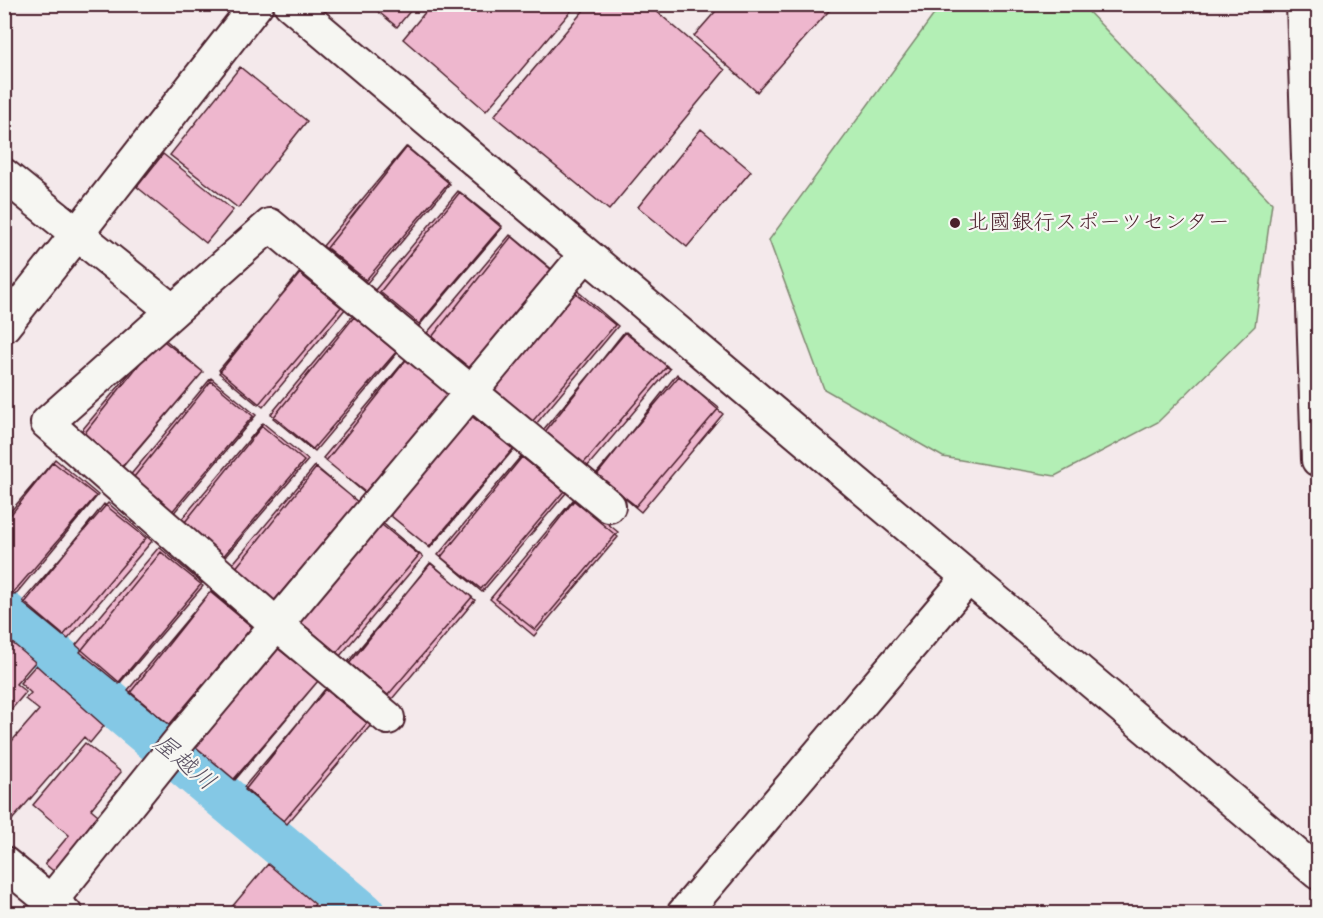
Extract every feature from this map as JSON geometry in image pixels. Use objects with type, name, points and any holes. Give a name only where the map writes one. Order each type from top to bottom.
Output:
[{"type":"street","points":[[4,326],[258,4]]},
{"type":"street","points":[[290,4],[1318,873]]},
{"type":"street","points":[[1308,11],[1318,460]]},
{"type":"street","points":[[10,191],[77,234],[173,311]]},
{"type":"street","points":[[388,718],[276,624],[47,423],[270,225],[609,506]]},
{"type":"street","points":[[4,863],[47,906],[180,740],[585,255]]},
{"type":"street","points":[[683,914],[968,578]]},
{"type":"green space","points":[[941,5],[1082,5],[1272,203],[1255,326],[1158,422],[1055,476],[943,457],[824,389],[769,240]]},
{"type":"building","points":[[369,4],[416,4],[397,27]]},
{"type":"building","points":[[432,4],[577,4],[486,111],[403,39]]},
{"type":"building","points":[[589,4],[648,4],[725,70],[609,210],[494,116]]},
{"type":"building","points":[[722,4],[835,4],[757,92],[694,36]]},
{"type":"building","points":[[240,67],[307,121],[238,208],[170,155]]},
{"type":"building","points":[[701,129],[751,171],[687,247],[638,207]]},
{"type":"building","points":[[406,147],[450,184],[367,283],[323,246]]},
{"type":"building","points":[[407,147],[449,182],[366,280],[327,248]]},
{"type":"building","points":[[163,154],[233,210],[206,243],[137,187]]},
{"type":"building","points":[[458,191],[502,228],[418,327],[375,290]]},
{"type":"building","points":[[460,192],[502,226],[419,324],[380,292]]},
{"type":"building","points":[[510,235],[554,272],[471,370],[427,333]]},
{"type":"building","points":[[512,236],[554,271],[471,369],[432,337]]},
{"type":"building","points":[[302,271],[346,308],[263,407],[219,370]]},
{"type":"building","points":[[299,273],[341,307],[258,405],[219,373]]},
{"type":"building","points":[[574,288],[618,326],[536,424],[491,387]]},
{"type":"building","points":[[573,291],[615,325],[531,423],[492,391]]},
{"type":"building","points":[[354,314],[398,352],[315,451],[271,414]]},
{"type":"building","points":[[354,317],[396,352],[312,450],[273,418]]},
{"type":"building","points":[[624,332],[667,366],[583,464],[544,433]]},
{"type":"building","points":[[626,332],[670,369],[587,467],[543,430]]},
{"type":"building","points":[[161,336],[203,372],[120,470],[78,435]]},
{"type":"building","points":[[160,338],[203,372],[119,470],[80,439]]},
{"type":"building","points":[[406,359],[450,396],[367,495],[323,458]]},
{"type":"building","points":[[406,360],[449,394],[365,492],[326,461]]},
{"type":"building","points":[[677,374],[719,408],[636,506],[597,475]]},
{"type":"building","points":[[679,376],[723,414],[641,512],[596,474]]},
{"type":"building","points":[[211,378],[256,415],[172,515],[128,478]]},
{"type":"building","points":[[211,381],[253,416],[170,514],[130,482]]},
{"type":"building","points":[[470,412],[514,449],[430,548],[386,512]]},
{"type":"building","points":[[470,415],[513,449],[429,547],[390,515]]},
{"type":"building","points":[[263,423],[308,460],[224,558],[180,521]]},
{"type":"building","points":[[262,426],[304,461],[221,559],[181,527]]},
{"type":"building","points":[[521,456],[566,493],[482,592],[438,555]]},
{"type":"building","points":[[522,457],[564,491],[481,589],[441,557]]},
{"type":"building","points":[[55,459],[98,495],[15,595],[4,586],[4,519]]},
{"type":"building","points":[[53,462],[96,496],[12,594],[4,588],[4,523]]},
{"type":"building","points":[[315,466],[360,504],[275,604],[231,566]]},
{"type":"building","points":[[316,468],[358,502],[274,601],[235,569]]},
{"type":"building","points":[[576,498],[618,532],[535,630],[496,599]]},
{"type":"building","points":[[573,500],[618,537],[534,636],[490,599]]},
{"type":"building","points":[[108,503],[152,541],[68,639],[23,601]]},
{"type":"building","points":[[104,504],[146,538],[63,636],[24,604]]},
{"type":"building","points":[[379,520],[423,557],[340,656],[296,618]]},
{"type":"building","points":[[377,521],[419,555],[336,653],[297,622]]},
{"type":"building","points":[[159,547],[202,583],[119,682],[76,645]]},
{"type":"building","points":[[161,552],[203,586],[119,684],[80,652]]},
{"type":"building","points":[[430,563],[472,597],[388,695],[349,664]]},
{"type":"building","points":[[431,563],[475,600],[392,699],[348,662]]},
{"type":"building","points":[[211,591],[255,628],[172,727],[128,690]]},
{"type":"building","points":[[210,592],[252,627],[169,725],[130,693]]},
{"type":"building","points":[[4,636],[35,662],[16,684],[26,692],[4,718]]},
{"type":"building","points":[[274,644],[318,681],[235,780],[191,743]]},
{"type":"building","points":[[276,647],[318,681],[234,779],[196,747]]},
{"type":"building","points":[[36,665],[104,726],[90,743],[84,737],[5,828],[4,750],[39,710],[25,699],[31,693],[20,683]]},
{"type":"building","points":[[327,688],[371,725],[287,824],[244,787]]},
{"type":"building","points":[[325,689],[367,723],[284,821],[245,790]]},
{"type":"building","points":[[85,743],[121,772],[91,809],[104,820],[58,875],[45,864],[69,835],[33,805]]},
{"type":"building","points":[[268,864],[315,904],[307,914],[226,914]]},
{"type":"waterway","name":"屋越川","points":[[4,613],[363,914]]},
{"type":"place","name":"北國銀行スポーツセンター","points":[[955,223]]}]
